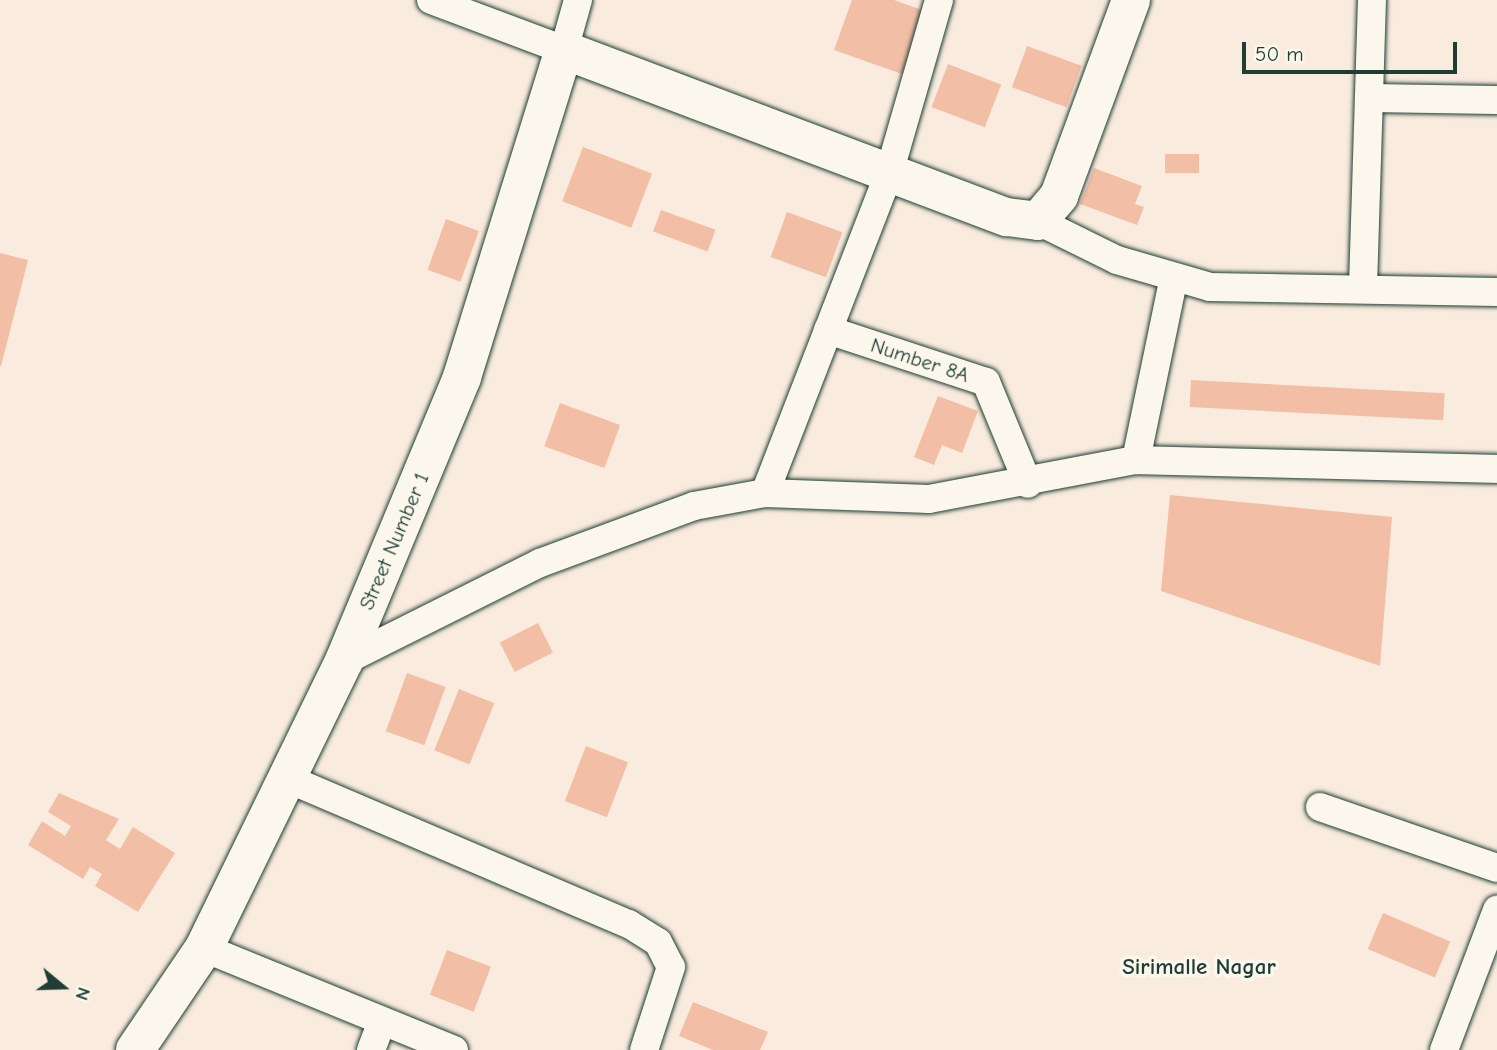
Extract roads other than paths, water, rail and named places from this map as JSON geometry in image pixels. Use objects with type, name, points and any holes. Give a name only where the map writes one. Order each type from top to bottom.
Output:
[{"type":"street","points":[[431,0],[890,170],[1007,217],[1038,221],[1173,281],[1210,287],[1363,286],[1497,292]]},
{"type":"street","name":"Street Number 1","points":[[135,1050],[204,948],[344,661],[463,377],[578,0]]},
{"type":"street","points":[[765,493],[890,170],[939,0]]},
{"type":"street","points":[[1038,221],[1059,196],[1131,0]]},
{"type":"street","points":[[1363,286],[1372,0]]},
{"type":"street","points":[[1369,98],[1497,100]]},
{"type":"street","points":[[1136,460],[1173,281]]},
{"type":"street","name":"Number 8A","points":[[828,330],[986,382],[1028,484]]},
{"type":"street","points":[[344,661],[540,563],[694,506],[765,493],[929,499],[1028,484],[1136,460],[1497,469]]},
{"type":"street","points":[[286,778],[629,924],[658,942],[671,967],[644,1050]]},
{"type":"street","points":[[1320,807],[1497,868]]},
{"type":"street","points":[[1444,1050],[1497,911]]},
{"type":"street","points":[[204,948],[454,1050]]},
{"type":"street","points":[[371,1050],[382,1021]]},
{"type":"district","name":"Sirimalle Nagar","points":[[1199,967]]}]
